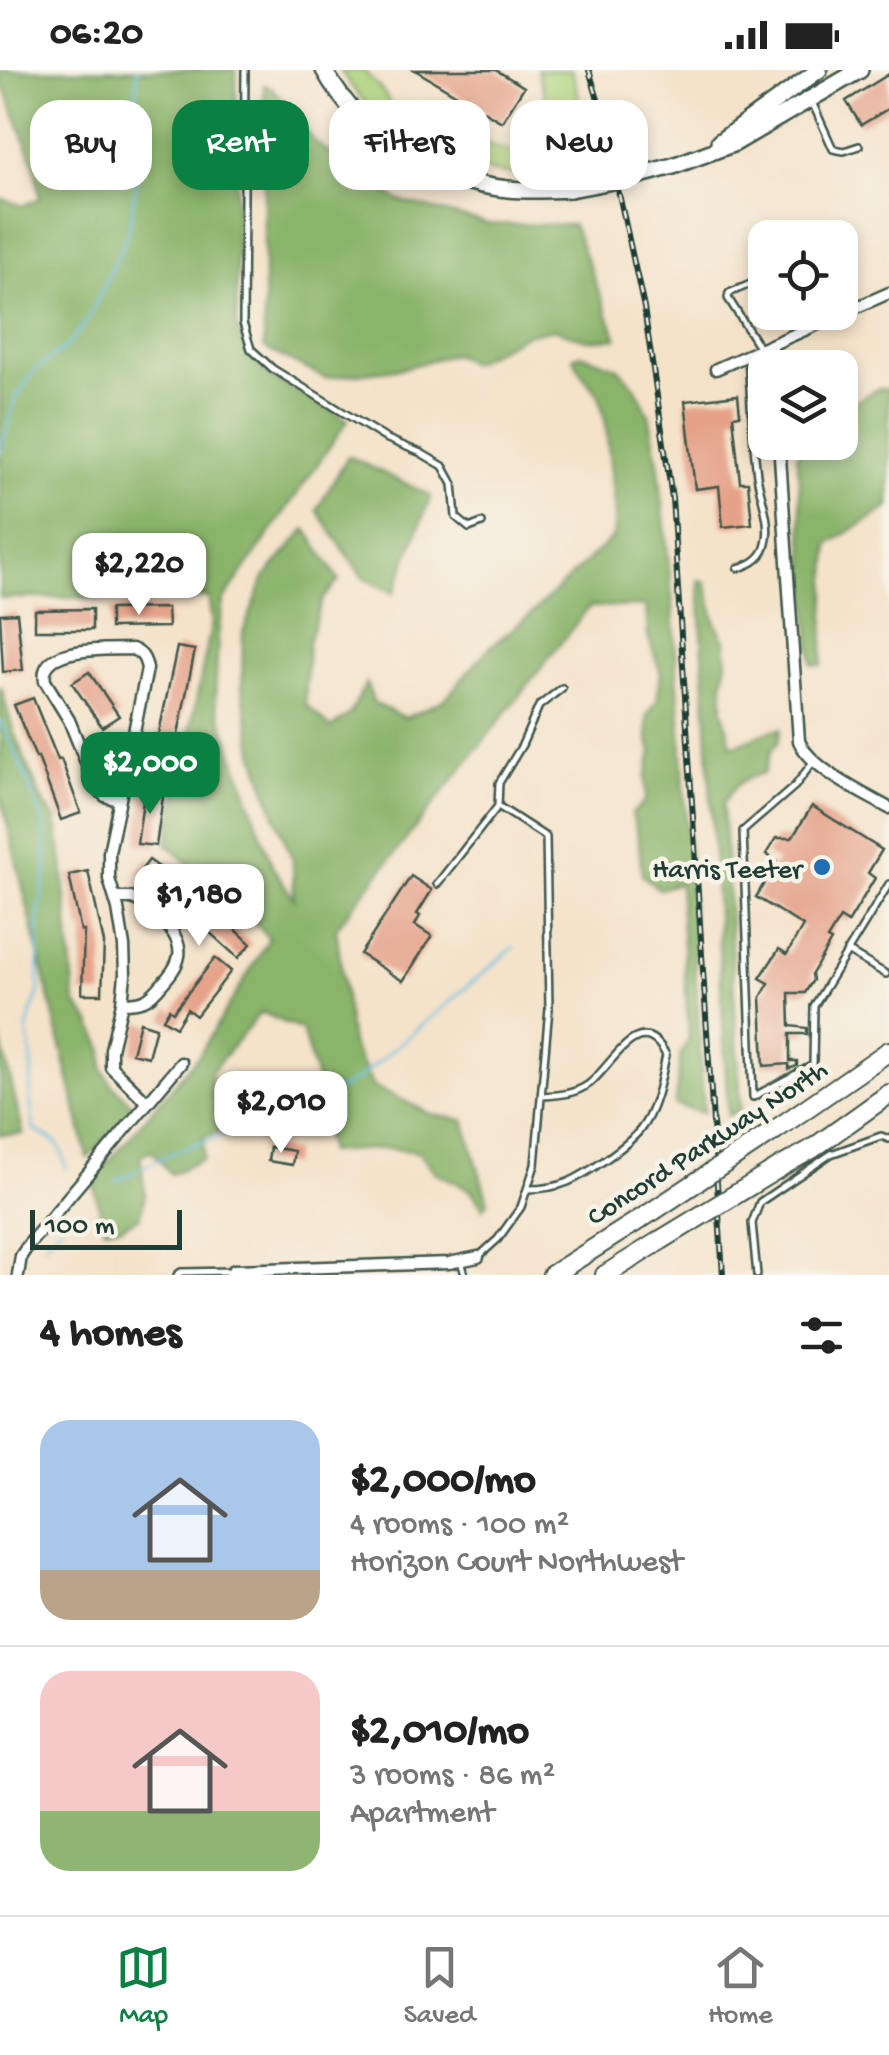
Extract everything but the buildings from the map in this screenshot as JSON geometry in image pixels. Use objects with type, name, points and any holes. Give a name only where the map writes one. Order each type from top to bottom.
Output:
[{"type":"highway","name":"Concord Parkway North","points":[[552,1275],[889,1052]]},
{"type":"highway","name":"Concord Parkway North","points":[[605,1275],[812,1148],[889,1094]]},
{"type":"main road","points":[[324,70],[372,129],[409,156],[480,185],[507,190],[570,188],[673,166],[735,143],[860,70]]},
{"type":"main road","points":[[700,156],[799,76],[819,70]]},
{"type":"street","points":[[858,305],[889,293]]},
{"type":"street","points":[[759,350],[801,330]]},
{"type":"street","points":[[716,369],[748,355]]},
{"type":"street","points":[[781,460],[797,727],[803,749],[814,761],[889,808]]},
{"type":"street","points":[[118,800],[96,787],[69,720],[45,681],[46,667],[66,654],[132,649],[145,659],[148,669],[118,800],[108,867],[124,946],[125,975],[110,1049],[111,1067],[147,1102]]},
{"type":"street","points":[[114,898],[130,898],[145,906],[170,928],[180,947],[176,965],[152,996],[143,1003],[122,1003]]},
{"type":"street","points":[[18,1275],[21,1256],[29,1244],[181,1063]]},
{"type":"street","points":[[232,1273],[461,1262],[478,1256]]},
{"type":"lane","points":[[245,70],[243,323],[251,349],[273,369],[385,438],[444,466],[453,484],[456,517],[469,528],[482,523]]},
{"type":"lane","points":[[810,99],[832,148],[844,152],[859,146]]},
{"type":"lane","points":[[748,286],[728,298],[748,324]]},
{"type":"lane","points":[[753,330],[766,347]]},
{"type":"lane","points":[[738,568],[750,565],[765,547],[768,523],[756,460]]},
{"type":"lane","points":[[765,547],[786,546]]},
{"type":"lane","points":[[437,884],[498,806],[499,783],[539,706],[562,688]]},
{"type":"lane","points":[[814,761],[795,786],[742,831],[753,1097],[814,1065],[814,1006],[889,884]]},
{"type":"lane","points":[[478,1256],[506,1230],[521,1207],[535,1165],[549,1008],[546,837],[498,806]]},
{"type":"lane","points":[[847,951],[888,976]]},
{"type":"lane","points":[[528,1188],[568,1182],[642,1129],[652,1108],[666,1055],[652,1037],[642,1035],[626,1044],[577,1092],[543,1096]]},
{"type":"lane","points":[[757,1275],[752,1222],[760,1202],[831,1154],[881,1136],[889,1139]]},
{"type":"lane","points":[[461,1262],[465,1275]]},
{"type":"lane","points":[[177,1275],[232,1273]]},
{"type":"green space","points":[[0,70],[236,70],[236,100],[172,100],[172,190],[236,190],[237,328],[250,357],[271,377],[348,420],[223,601],[218,635],[215,701],[273,868],[294,899],[293,860],[255,755],[242,688],[243,632],[265,577],[306,529],[339,580],[322,600],[308,642],[305,704],[331,728],[350,714],[366,683],[374,703],[405,718],[444,700],[490,647],[613,537],[615,515],[606,425],[599,395],[573,357],[581,354],[617,367],[634,385],[649,414],[659,468],[673,606],[704,1113],[675,1105],[681,1053],[689,1039],[679,883],[659,889],[642,875],[632,814],[646,800],[652,752],[647,716],[657,701],[661,673],[648,636],[646,606],[589,607],[336,928],[351,1044],[373,1086],[433,1115],[464,1120],[488,1202],[483,1208],[471,1190],[435,1172],[418,1152],[387,1148],[328,1152],[315,1075],[302,1030],[261,1012],[211,1072],[211,1094],[238,1124],[204,1137],[203,1159],[171,1174],[151,1150],[140,1155],[145,1195],[140,1217],[104,1229],[93,1180],[200,1054],[269,939],[167,844],[212,622],[208,597],[0,598],[0,198],[23,206],[40,198],[39,190],[152,190],[152,100],[30,100],[30,154],[0,82]]},
{"type":"green space","points":[[340,70],[363,70],[388,100],[363,100]]},
{"type":"green space","points":[[537,70],[572,70],[579,100],[546,100]]},
{"type":"green space","points":[[264,85],[282,100],[264,100]]},
{"type":"green space","points":[[309,134],[329,152],[329,190],[384,190],[398,200],[488,224],[573,225],[617,338],[587,340],[554,329],[527,334],[471,363],[453,354],[404,368],[325,378],[264,348],[264,190],[309,190]]},
{"type":"green space","points":[[490,145],[510,151],[510,173],[490,171]]},
{"type":"green space","points":[[878,389],[889,389],[889,507],[829,544],[822,665],[812,664],[797,460],[858,460],[858,400]]},
{"type":"green space","points":[[348,456],[431,496],[394,593],[363,578],[317,510]]},
{"type":"green space","points":[[699,580],[706,582],[716,624],[725,640],[723,710],[731,745],[781,729],[764,773],[739,784],[723,805],[741,1110],[728,1115]]},
{"type":"green space","points":[[0,685],[15,736],[42,801],[56,819],[75,1003],[90,1021],[103,1049],[103,1069],[111,1084],[135,1107],[88,1158],[0,793]]},
{"type":"green space","points":[[0,1036],[23,1133],[23,1134],[0,1135]]},
{"type":"waterway","points":[[0,454],[15,399],[36,369],[67,346],[87,321],[121,250],[136,185],[137,70]]},
{"type":"waterway","points":[[0,721],[44,823],[46,871],[38,920],[39,990],[27,1027],[32,1062],[30,1098],[34,1130],[57,1144],[66,1168]]},
{"type":"waterway","points":[[116,1181],[172,1153],[313,1103],[357,1080],[514,947]]},
{"type":"waterway","points":[[44,1244],[62,1225]]},
{"type":"railway","points":[[589,70],[644,308],[672,498],[723,1275]]},
{"type":"place","name":"Harris Teeter","points":[[822,867]]}]
